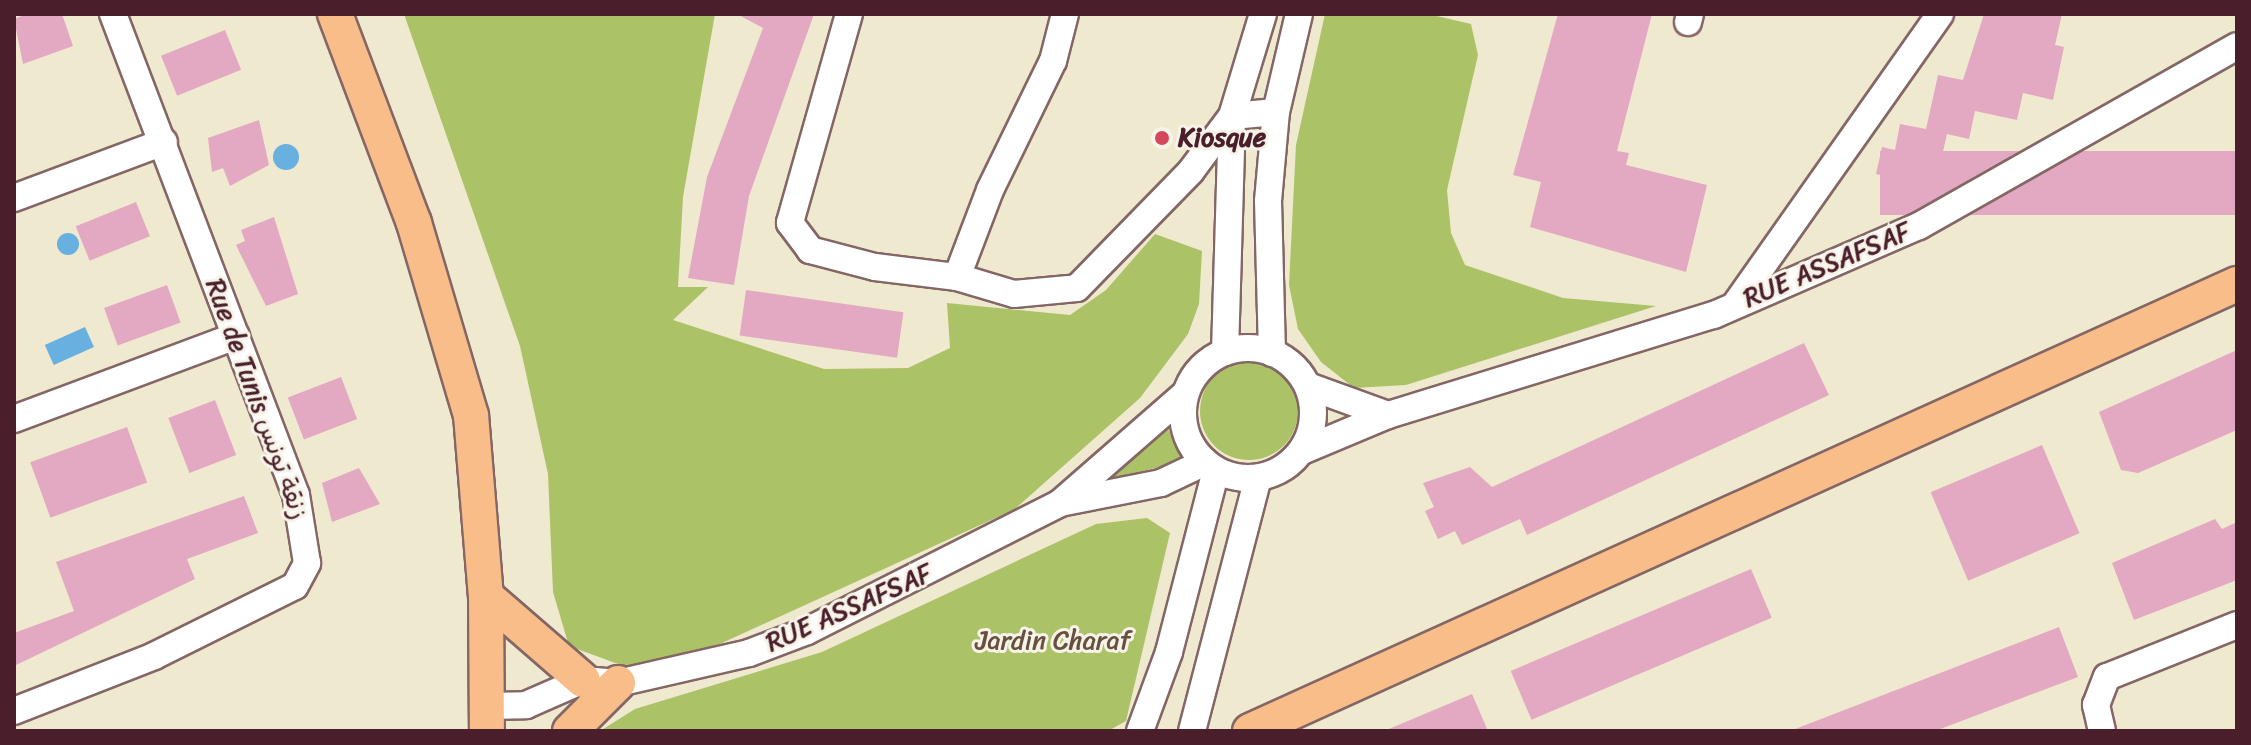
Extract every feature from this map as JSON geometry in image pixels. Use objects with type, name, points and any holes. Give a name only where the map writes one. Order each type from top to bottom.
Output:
[{"type":"main road","points":[[335,14],[456,350],[473,428],[486,596],[487,718]]},
{"type":"main road","points":[[1250,731],[2237,284]]},
{"type":"main road","points":[[486,596],[583,680]]},
{"type":"main road","points":[[570,731],[618,683]]},
{"type":"street","name":"Rue de Tunis زنقة تونس","points":[[14,711],[154,656],[303,576],[307,546],[296,495],[113,14]]},
{"type":"street","points":[[849,14],[790,223],[810,250],[957,277],[1014,294],[1077,288],[1191,171],[1232,116],[1276,112]]},
{"type":"street","points":[[957,277],[990,190],[1053,61],[1065,14]]},
{"type":"street","points":[[1225,352],[1232,116],[1263,14]]},
{"type":"street","points":[[1272,353],[1268,201],[1276,112],[1299,14]]},
{"type":"street","points":[[1737,302],[1940,14]]},
{"type":"street","name":"RUE ASSAFSAF","points":[[1302,451],[1388,415],[1737,302],[1919,226],[2237,46]]},
{"type":"street","points":[[14,198],[164,142]]},
{"type":"street","points":[[14,419],[236,336]]},
{"type":"street","points":[[1308,386],[1312,419],[1302,451],[1258,477],[1211,466],[1190,442],[1185,394],[1200,368],[1225,352],[1272,353],[1308,386],[1388,415]]},
{"type":"street","name":"RUE ASSAFSAF","points":[[487,718],[583,680],[618,683],[807,631],[1060,503],[1185,394]]},
{"type":"street","points":[[1140,731],[1169,652],[1211,466]]},
{"type":"street","name":"RUE ASSAFSAF","points":[[1060,503],[1161,483],[1211,466]]},
{"type":"street","points":[[1192,731],[1258,477]]},
{"type":"street","points":[[2102,731],[2096,705],[2107,677],[2237,625]]},
{"type":"green space","points":[[404,14],[715,14],[683,197],[678,287],[708,287],[673,320],[824,369],[908,368],[950,348],[947,303],[1070,315],[1106,290],[1155,234],[1202,251],[1199,304],[1188,334],[1140,398],[1015,509],[711,648],[629,668],[569,646],[553,592],[548,474],[520,346]]},
{"type":"green space","points":[[1325,14],[1428,14],[1471,24],[1478,55],[1447,190],[1451,233],[1465,265],[1563,298],[1656,306],[1406,385],[1354,388],[1321,362],[1298,329],[1289,285],[1296,145]]},
{"type":"green space","points":[[1249,362],[1268,366],[1284,376],[1294,392],[1298,411],[1294,430],[1284,446],[1268,456],[1249,460],[1230,456],[1214,446],[1204,430],[1200,411],[1204,392],[1214,376],[1230,366]]},
{"type":"green space","points":[[1167,426],[1183,462],[1106,479]]},
{"type":"green space","name":"Jardin Charaf","points":[[1147,518],[1170,533],[1126,721],[1108,731],[600,731],[635,709],[822,652],[1096,524]]},
{"type":"water","points":[[286,144],[295,148],[299,157],[295,166],[286,170],[277,166],[273,157],[277,148]]},
{"type":"water","points":[[64,233],[72,233],[79,244],[72,255],[64,255],[57,248],[57,240]]},
{"type":"water","points":[[85,327],[94,347],[54,365],[45,345]]},
{"type":"building","points":[[27,14],[62,14],[73,46],[23,64],[14,19]]},
{"type":"building","points":[[737,14],[814,14],[749,196],[734,285],[688,278],[707,177],[763,28]]},
{"type":"building","points":[[1558,14],[1652,14],[1617,151],[1629,153],[1626,165],[1707,185],[1686,272],[1530,227],[1541,182],[1513,175]]},
{"type":"building","points":[[1984,14],[2062,14],[2055,45],[2064,47],[2053,100],[2023,93],[2017,120],[1975,111],[1969,139],[1947,134],[1941,160],[1920,155],[1914,182],[1876,174],[1882,147],[1895,150],[1900,124],[1926,129],[1938,75],[1963,80]]},
{"type":"building","points":[[225,30],[241,70],[177,96],[161,56]]},
{"type":"building","points":[[259,120],[269,165],[230,186],[223,168],[212,172],[208,138]]},
{"type":"building","points":[[1880,151],[2237,151],[2237,215],[1880,215]]},
{"type":"building","points":[[136,202],[150,236],[90,261],[76,226]]},
{"type":"building","points":[[274,217],[298,294],[266,306],[236,245],[245,241],[241,230]]},
{"type":"building","points":[[167,285],[181,323],[118,346],[104,308]]},
{"type":"building","points":[[746,290],[903,312],[897,358],[740,336]]},
{"type":"building","points":[[1804,343],[1829,395],[1527,535],[1520,519],[1462,545],[1455,531],[1438,539],[1425,511],[1434,507],[1423,483],[1470,467],[1492,487]]},
{"type":"building","points":[[2237,350],[2237,430],[2138,473],[2121,470],[2099,412]]},
{"type":"building","points":[[341,377],[357,419],[304,439],[288,397]]},
{"type":"building","points":[[215,400],[236,455],[189,473],[168,418]]},
{"type":"building","points":[[127,427],[147,482],[50,518],[30,462]]},
{"type":"building","points":[[2042,445],[2080,533],[1968,581],[1931,492]]},
{"type":"building","points":[[359,468],[380,504],[332,522],[322,483]]},
{"type":"building","points":[[244,496],[258,533],[187,559],[195,579],[14,666],[14,633],[74,611],[56,562]]},
{"type":"building","points":[[2215,519],[2222,529],[2237,522],[2237,580],[2134,620],[2112,563]]},
{"type":"building","points":[[1751,569],[1772,618],[1531,720],[1511,671]]},
{"type":"building","points":[[2059,627],[2078,677],[1935,731],[1790,731]]},
{"type":"building","points":[[1472,694],[1488,731],[1384,731]]},
{"type":"place","name":"Kiosque","points":[[1162,138]]}]
